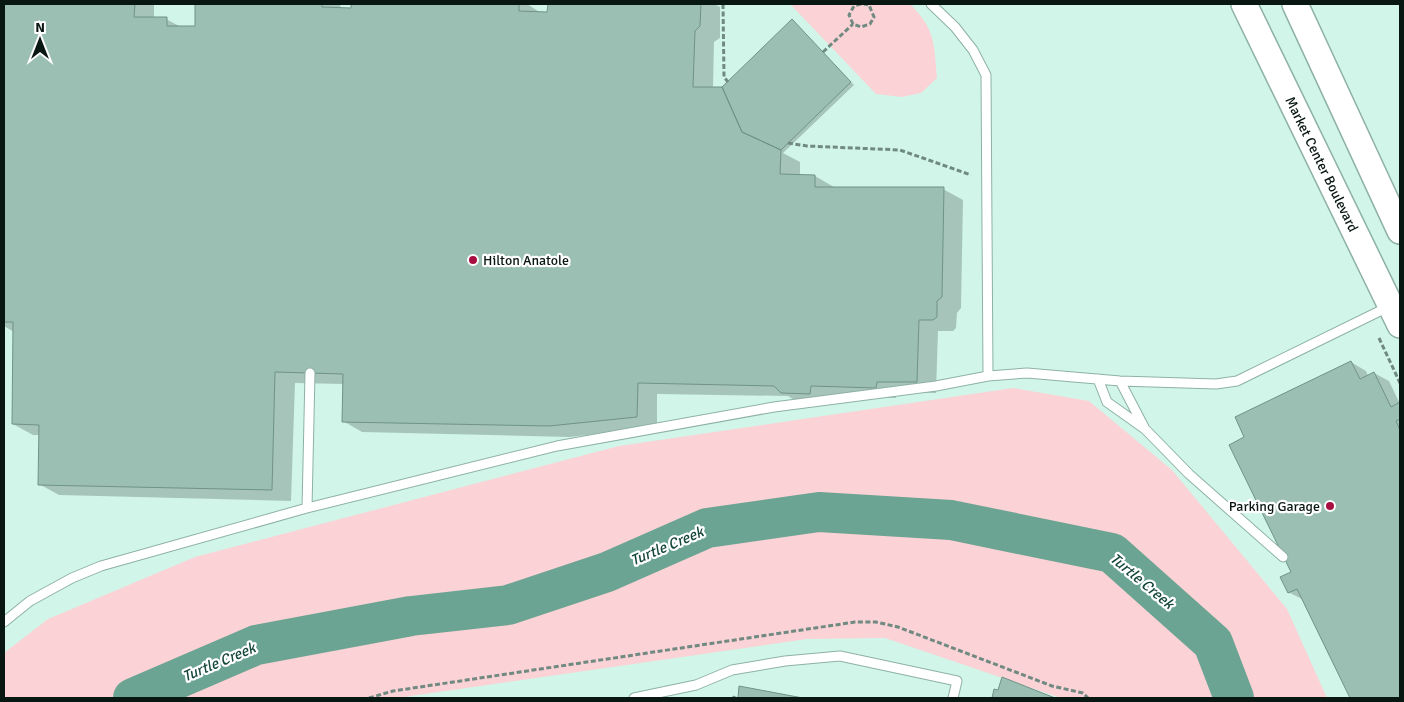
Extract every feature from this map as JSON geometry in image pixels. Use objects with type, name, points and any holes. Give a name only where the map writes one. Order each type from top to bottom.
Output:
[{"type":"street","name":"Market Center Boulevard","points":[[1244,4],[1397,311]]},
{"type":"street","points":[[1295,4],[1400,231]]},
{"type":"lane","points":[[931,4],[955,27],[973,50],[986,75],[988,376]]},
{"type":"lane","points":[[4,622],[30,601],[72,578],[102,566],[307,508],[557,446],[774,407],[936,386],[988,376],[1027,373],[1098,379],[1216,384],[1237,381],[1397,311]]},
{"type":"lane","points":[[307,508],[310,374]]},
{"type":"lane","points":[[1098,379],[1107,402],[1145,428],[1189,474],[1284,556]]},
{"type":"lane","points":[[1120,380],[1145,428]]},
{"type":"lane","points":[[634,698],[696,684],[732,670],[785,661],[840,656],[957,681],[953,698]]},
{"type":"path","points":[[722,4],[724,77],[728,82]]},
{"type":"path","points":[[870,4],[874,17],[870,24],[861,27],[853,24],[849,15],[850,10],[854,6],[870,4]]},
{"type":"path","points":[[823,52],[853,24]]},
{"type":"path","points":[[788,143],[807,146],[900,150],[971,175]]},
{"type":"shaded area","points":[[790,4],[910,4],[925,22],[932,38],[937,78],[921,93],[902,97],[876,94]]},
{"type":"shaded area","points":[[1013,388],[1089,401],[1172,470],[1287,609],[1327,698],[1061,698],[885,638],[807,639],[397,698],[4,698],[4,653],[48,619],[195,557],[619,446]]},
{"type":"building","name":"Hilton Anatole","points":[[4,4],[135,4],[134,17],[167,17],[167,26],[195,26],[195,4],[322,4],[322,7],[351,8],[351,4],[519,4],[519,11],[547,12],[548,4],[701,4],[700,26],[695,31],[693,87],[722,87],[742,132],[781,150],[780,174],[815,175],[815,187],[944,187],[942,297],[937,301],[937,317],[933,320],[919,320],[917,382],[877,382],[876,388],[811,386],[810,394],[781,393],[774,386],[638,383],[637,417],[549,426],[342,422],[343,374],[275,372],[272,490],[38,485],[39,425],[12,424],[13,322],[4,322]]},
{"type":"building","points":[[792,19],[851,82],[781,150],[742,132],[722,87]]},
{"type":"building","name":"Parking Garage","points":[[1351,361],[1360,379],[1374,372],[1391,407],[1400,402],[1400,419],[1396,421],[1400,430],[1400,698],[1350,698],[1297,589],[1288,593],[1280,577],[1291,572],[1229,445],[1244,437],[1235,417]]},
{"type":"building","points":[[1002,677],[1055,698],[992,698],[994,689],[998,690]]},
{"type":"building","points":[[739,686],[803,698],[738,698]]},
{"type":"waterway","name":"Turtle Creek","points":[[133,698],[256,645],[411,616],[508,605],[607,572],[707,528],[819,512],[951,520],[1112,553],[1213,643],[1234,698]]},
{"type":"place","name":"Hilton Anatole","points":[[473,260]]},
{"type":"place","name":"Parking Garage","points":[[1330,506]]}]
